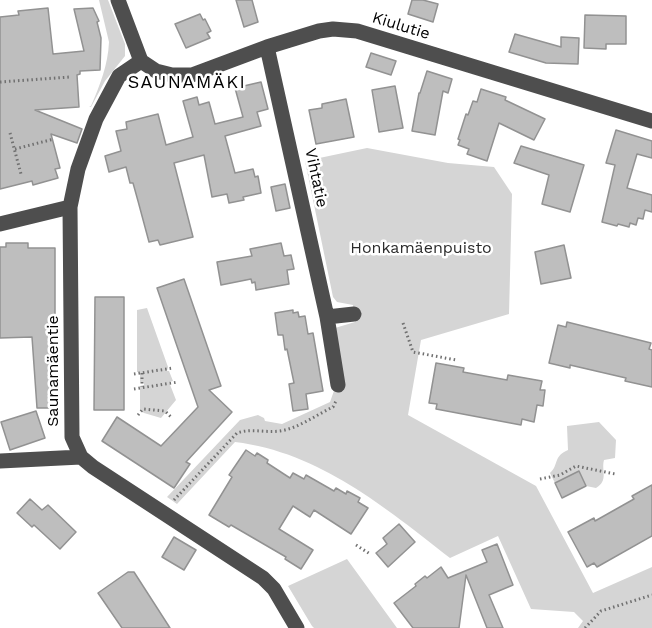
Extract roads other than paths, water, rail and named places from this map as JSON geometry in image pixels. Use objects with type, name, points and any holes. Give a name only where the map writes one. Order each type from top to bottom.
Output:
[{"type":"street","points":[[118,0],[141,60]]},
{"type":"street","name":"Kiulutie","points":[[141,60],[156,71],[172,75],[192,75],[267,47],[319,31],[333,29],[357,31],[652,121]]},
{"type":"street","name":"Vihtatie","points":[[267,47],[327,317],[338,385]]},
{"type":"street","name":"Saunamäentie","points":[[81,457],[72,437],[70,207],[78,169],[96,119],[119,76],[141,60]]},
{"type":"street","points":[[0,224],[70,207]]},
{"type":"street","points":[[327,317],[354,314]]},
{"type":"street","points":[[0,461],[81,457],[262,578],[274,589],[297,628]]},
{"type":"district","name":"SAUNAMÄKI","points":[[187,83]]},
{"type":"park label","name":"Honkamäenpuisto","points":[[421,248]]}]
